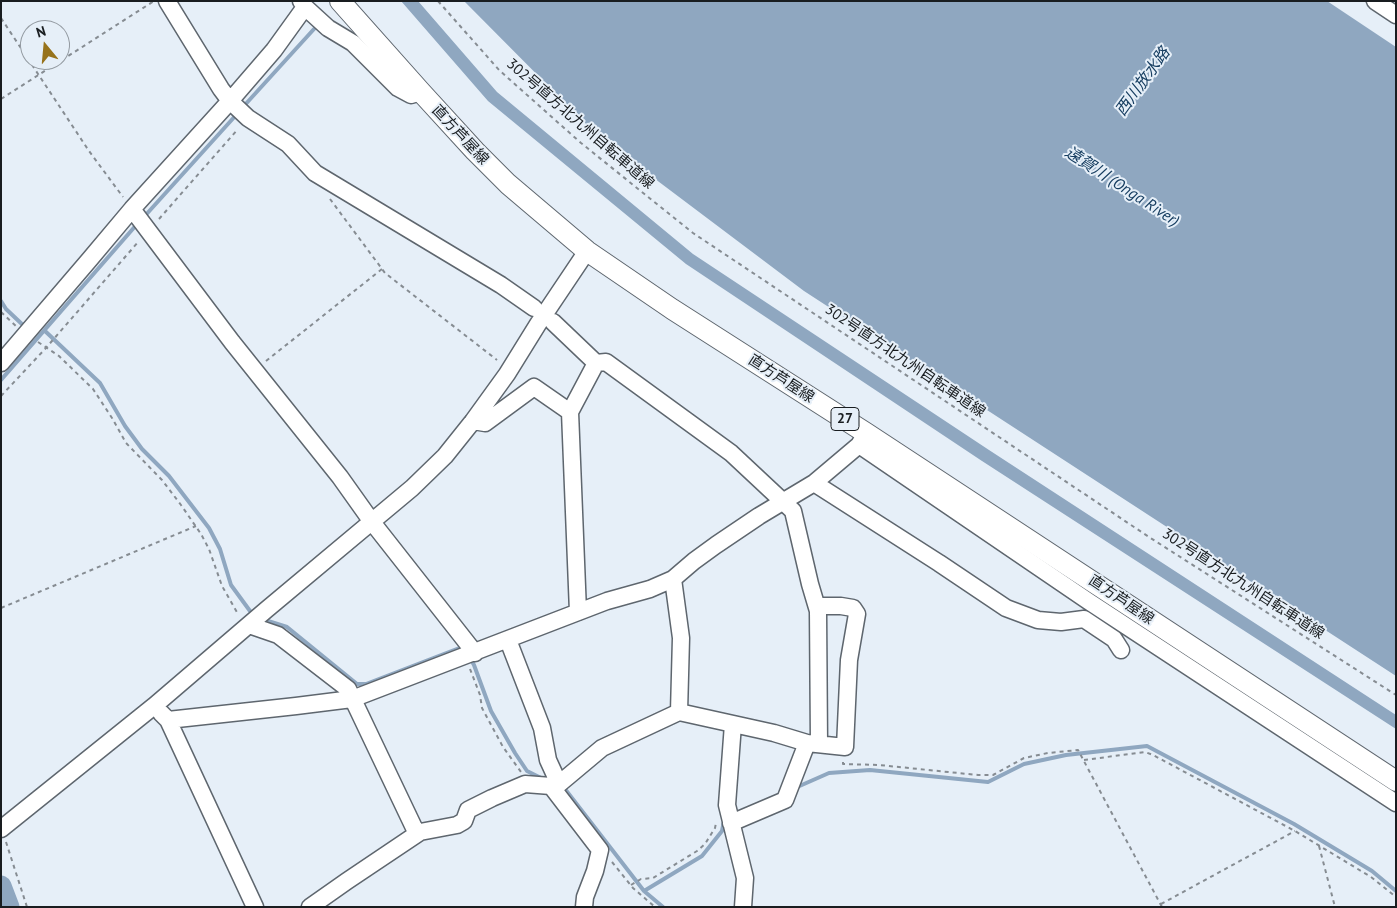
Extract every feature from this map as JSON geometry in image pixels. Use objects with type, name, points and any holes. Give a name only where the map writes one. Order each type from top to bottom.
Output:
[{"type":"main road","name":"直方芦屋線","points":[[340,1],[421,92],[508,184],[587,251],[863,439],[1396,781]]},
{"type":"street","points":[[167,1],[221,89],[230,101],[248,118],[288,144],[315,173],[500,285],[534,308]]},
{"type":"street","points":[[1375,1],[1396,15]]},
{"type":"street","points":[[1,363],[132,209],[274,50],[303,4],[328,28],[353,43],[398,88],[411,95],[421,92]]},
{"type":"street","points":[[132,209],[255,370],[340,477],[468,655]]},
{"type":"street","points":[[2,828],[154,706],[412,488],[445,456],[473,421],[506,374],[587,251]]},
{"type":"street","points":[[553,322],[596,363],[606,362],[731,453],[793,511],[818,611],[813,744],[786,800],[729,816]]},
{"type":"street","points":[[578,612],[570,412],[596,363]]},
{"type":"street","points":[[473,421],[485,423],[534,387],[570,412]]},
{"type":"street","points":[[168,720],[352,699],[607,601],[650,589],[673,580],[716,545],[759,516],[814,483],[863,439],[1103,610],[1396,803]]},
{"type":"street","points":[[814,483],[1006,608],[1038,620],[1061,622],[1084,619],[1103,610]]},
{"type":"street","points":[[673,580],[681,638],[679,712]]},
{"type":"street","points":[[310,907],[420,832],[457,825],[464,821],[468,810],[525,784],[555,785],[602,748],[679,712],[774,733],[813,744],[845,747],[849,660],[857,614],[853,608],[817,606]]},
{"type":"street","points":[[1084,619],[1114,639],[1121,650]]},
{"type":"street","points":[[249,625],[278,635],[348,689],[417,834]]},
{"type":"street","points":[[508,640],[542,728],[555,785],[600,850],[595,871],[585,897],[584,907]]},
{"type":"street","points":[[154,706],[168,720],[255,907]]},
{"type":"street","points":[[732,724],[727,805],[745,878],[743,907]]},
{"type":"path","points":[[1,99],[154,1]]},
{"type":"path","name":"302号直方北九州自転車道線","points":[[438,1],[499,70],[581,143],[693,233],[1149,537],[1396,695]]},
{"type":"path","points":[[1,18],[89,150],[132,209]]},
{"type":"path","points":[[315,173],[320,185],[382,270],[497,360]]},
{"type":"path","points":[[255,370],[382,270]]},
{"type":"path","points":[[1,312],[12,323],[58,356],[93,389],[126,443],[162,480],[196,526],[210,549],[222,586],[241,619],[249,625]]},
{"type":"path","points":[[1,396],[45,349]]},
{"type":"path","points":[[1,608],[196,526]]},
{"type":"path","points":[[468,655],[470,670],[480,695],[482,708],[503,747],[532,785]]},
{"type":"path","points":[[845,747],[843,764],[879,765],[978,776],[993,775],[1024,758],[1048,752],[1078,750],[1162,905],[1295,831]]},
{"type":"path","points":[[1084,760],[1145,752],[1153,755],[1295,831],[1371,877],[1396,897]]},
{"type":"path","points":[[631,885],[641,879],[653,878],[697,852],[705,844],[715,828],[719,813],[729,816]]},
{"type":"path","points":[[2,828],[27,907]]},
{"type":"path","points":[[1318,845],[1335,907]]},
{"type":"path","points":[[600,850],[631,885],[655,907]]},
{"type":"water","points":[[401,1],[418,1],[497,92],[693,254],[989,450],[1396,715],[1396,729],[982,461],[686,264],[488,101]]},
{"type":"water","points":[[464,1],[1327,1],[1396,47],[1396,676],[804,291],[598,136]]},
{"type":"waterway","points":[[243,107],[314,29]]},
{"type":"waterway","points":[[143,218],[237,114]]},
{"type":"waterway","points":[[1,380],[138,223]]},
{"type":"waterway","points":[[1,301],[6,309],[25,327]]},
{"type":"waterway","points":[[45,331],[100,383],[125,426],[142,449],[169,476],[209,528],[220,549],[231,585],[250,611],[254,613]]},
{"type":"waterway","points":[[262,618],[287,627],[357,684],[366,684],[463,648]]},
{"type":"waterway","points":[[470,658],[491,711],[515,753],[527,771],[543,779]]},
{"type":"waterway","points":[[795,788],[829,773],[870,770],[988,782],[1024,764],[1066,755],[1147,746],[1294,824],[1372,871],[1396,891]]},
{"type":"waterway","points":[[561,787],[565,789],[644,891],[663,907]]},
{"type":"waterway","points":[[644,891],[702,856],[722,831],[724,821]]},
{"type":"waterway","points":[[1,886],[9,907]]},
{"type":"water label","name":"西川放水路","points":[[1143,82]]},
{"type":"water label","name":"遠賀川 (Onga River)","points":[[1122,187]]}]
